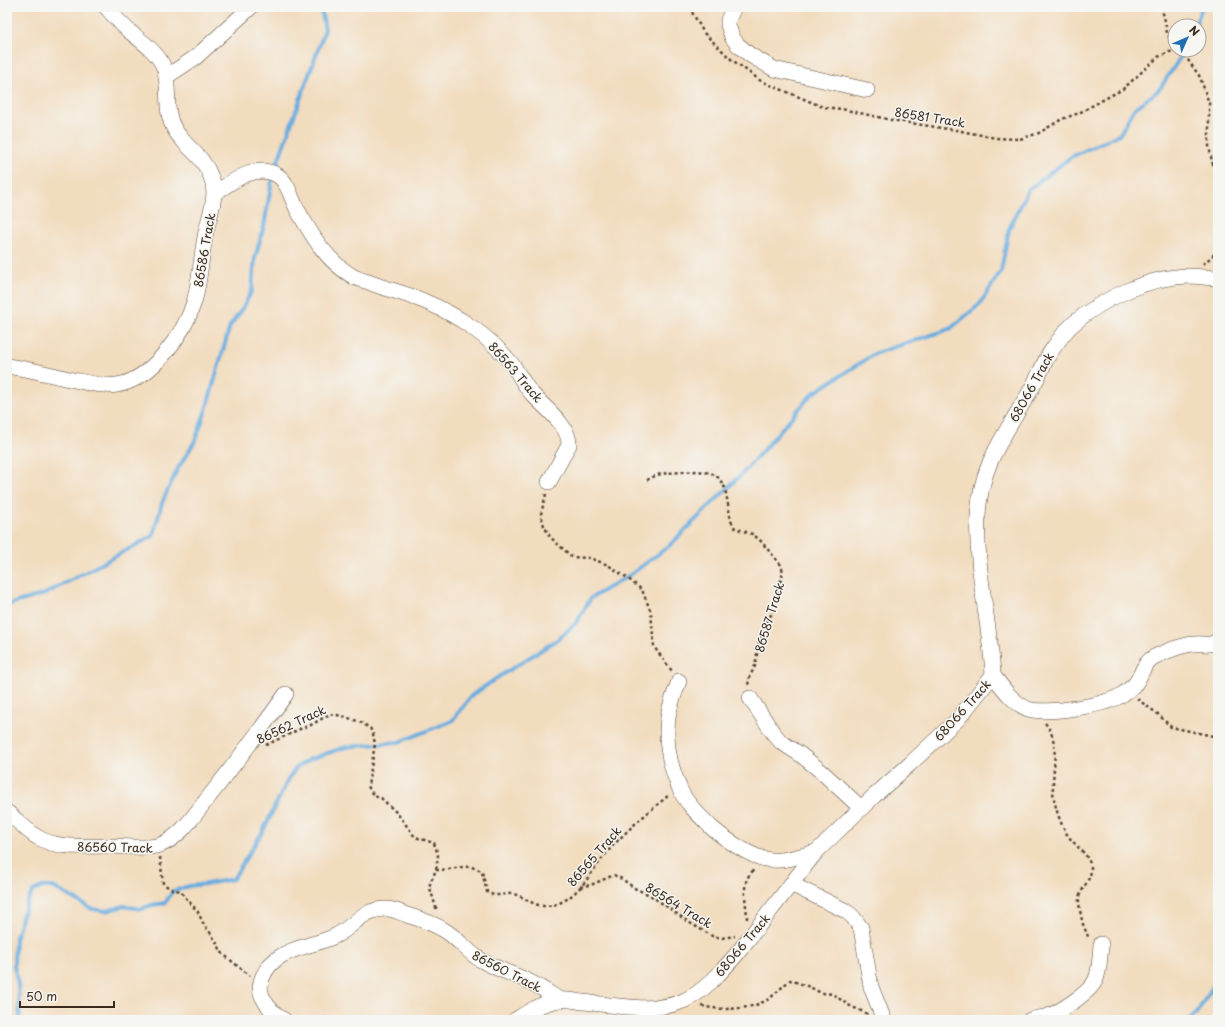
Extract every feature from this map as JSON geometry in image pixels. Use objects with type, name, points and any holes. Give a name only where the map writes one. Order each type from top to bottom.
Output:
[{"type":"street","name":"86586 Track","points":[[7,366],[106,386],[125,384],[137,378],[150,368],[177,337],[187,321],[194,304],[198,289],[205,235],[215,193],[212,178],[203,161],[181,138],[170,122],[167,110],[166,76],[164,68],[149,48],[128,30],[106,7]]},
{"type":"street","points":[[166,76],[196,57],[251,7]]},
{"type":"street","points":[[734,7],[728,20],[728,26],[732,37],[738,45],[750,55],[774,69],[867,90]]},
{"type":"street","name":"86563 Track","points":[[215,193],[228,184],[251,172],[266,171],[277,174],[293,198],[296,207],[319,246],[335,263],[356,278],[426,302],[450,314],[489,340],[513,364],[531,392],[547,407],[567,435],[569,445],[549,482]]},
{"type":"street","name":"68066 Track","points":[[515,1020],[536,1007],[560,1000],[650,1008],[669,1006],[684,1001],[707,985],[736,956],[816,852],[861,808],[958,719],[993,675],[992,652],[979,555],[978,516],[980,494],[983,480],[992,457],[1051,351],[1072,325],[1098,306],[1128,290],[1147,284],[1187,276],[1218,278]]},
{"type":"street","points":[[993,675],[1006,692],[1028,709],[1040,711],[1060,710],[1113,700],[1134,684],[1145,665],[1154,657],[1186,645],[1212,644],[1218,640]]},
{"type":"street","points":[[679,681],[670,708],[667,735],[670,756],[679,788],[686,799],[703,819],[722,837],[742,849],[764,859],[776,860],[816,852]]},
{"type":"street","points":[[158,846],[168,842],[176,836],[188,822],[240,758],[286,694]]},
{"type":"street","points":[[750,698],[765,722],[781,742],[822,772],[861,808]]},
{"type":"street","name":"86560 Track","points":[[7,812],[39,838],[46,842],[63,846],[158,846]]},
{"type":"street","points":[[792,884],[846,911],[858,923],[861,928],[871,987],[879,1019]]},
{"type":"street","name":"86560 Track","points":[[260,984],[266,971],[281,956],[290,951],[329,939],[341,933],[351,926],[363,914],[370,911],[388,909],[422,920],[444,930],[469,952],[480,959],[496,968],[529,982],[560,1000]]},
{"type":"street","points":[[1030,1020],[1049,1016],[1075,1000],[1092,986],[1097,977],[1095,944]]},
{"type":"street","points":[[260,984],[261,994],[267,1004],[284,1020]]},
{"type":"path","name":"86581 Track","points":[[689,7],[704,33],[732,60],[761,81],[823,107],[842,108],[891,120],[996,138],[1020,139],[1039,133],[1062,119],[1079,113],[1123,89],[1158,57],[1167,53]]},
{"type":"path","points":[[1160,7],[1164,16],[1167,33]]},
{"type":"path","points":[[1187,58],[1200,77],[1209,103],[1208,146],[1212,162],[1218,174]]},
{"type":"path","name":"86587 Track","points":[[647,480],[657,475],[667,473],[697,470],[711,473],[719,478],[725,488],[731,521],[735,528],[752,534],[759,539],[781,565],[783,572],[773,611],[763,630],[759,642],[755,666],[749,678],[747,688],[750,698]]},
{"type":"path","points":[[549,482],[541,514],[544,526],[550,537],[572,557],[590,558],[608,565],[642,590],[651,612],[654,647],[679,681]]},
{"type":"path","points":[[1128,689],[1144,705],[1158,714],[1171,727],[1218,736]]},
{"type":"path","points":[[1028,709],[1047,725],[1052,733],[1055,756],[1053,791],[1055,801],[1063,827],[1068,836],[1089,860],[1091,868],[1088,882],[1079,898],[1082,922],[1088,935],[1095,944]]},
{"type":"path","name":"86562 Track","points":[[260,748],[311,725],[330,714],[343,716],[360,722],[370,728],[374,734],[375,744],[368,786],[371,792],[381,798],[397,813],[415,837],[434,843],[438,855],[436,870],[430,883],[430,888],[433,902],[444,930]]},
{"type":"path","name":"86565 Track","points":[[436,870],[469,866],[477,868],[482,872],[487,892],[492,896],[514,894],[536,904],[545,906],[560,903],[569,898],[580,888],[604,856],[624,835],[646,814],[679,788]]},
{"type":"path","name":"86560 Track","points":[[158,846],[163,884],[180,891],[198,912],[204,925],[212,935],[223,954],[260,984]]},
{"type":"path","points":[[744,925],[747,920],[745,887],[747,877],[764,859]]},
{"type":"path","name":"86564 Track","points":[[580,888],[614,875],[636,889],[650,895],[690,923],[712,936],[722,938],[735,935]]},
{"type":"path","points":[[684,1001],[715,1009],[744,1008],[768,999],[790,980],[810,987],[821,993],[833,994],[848,1005],[879,1019]]},
{"type":"path","points":[[319,1020],[326,1018],[335,1020]]},
{"type":"waterway","points":[[7,605],[45,594],[153,536],[162,503],[177,470],[195,441],[206,410],[230,326],[243,308],[252,290],[255,258],[264,226],[273,175],[325,30],[321,7]]},
{"type":"waterway","points":[[1198,18],[1202,7]]},
{"type":"waterway","points":[[20,1020],[18,985],[14,965],[15,940],[27,902],[33,891],[42,887],[53,887],[92,909],[106,911],[124,906],[141,909],[152,905],[165,903],[173,891],[189,886],[233,879],[263,831],[288,780],[296,768],[310,759],[346,747],[399,742],[452,721],[471,696],[557,640],[576,623],[591,598],[630,575],[669,546],[743,473],[812,394],[876,353],[950,329],[980,304],[1001,271],[1009,229],[1028,190],[1071,157],[1120,134],[1134,109],[1159,90],[1180,58]]},
{"type":"waterway","points":[[1189,1020],[1198,1011],[1218,978]]}]
